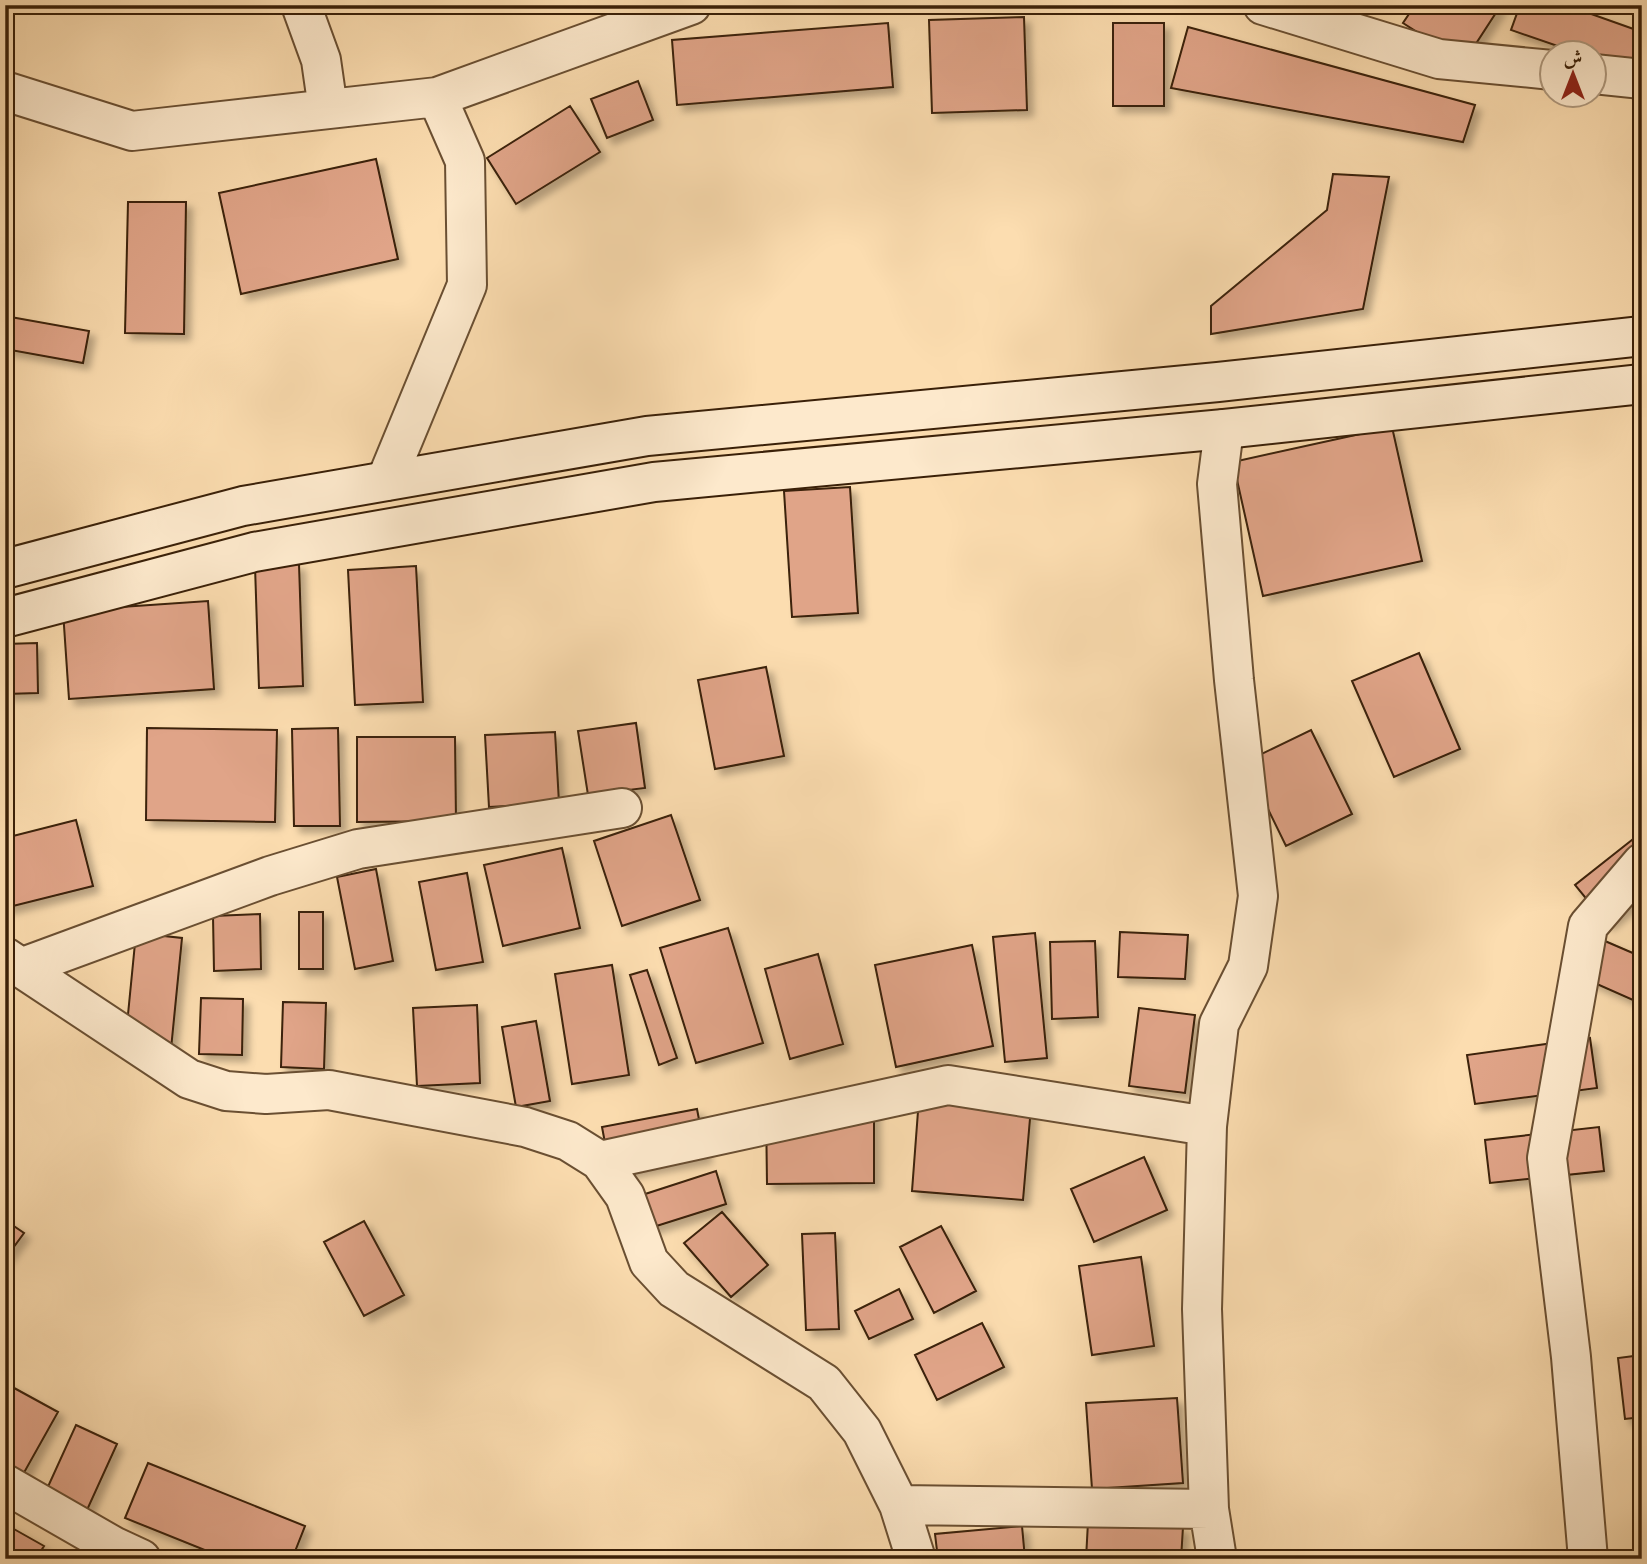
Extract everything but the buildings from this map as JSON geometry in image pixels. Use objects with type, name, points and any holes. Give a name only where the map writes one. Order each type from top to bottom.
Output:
[{"type":"street","points":[[301,5],[321,60],[328,109]]},
{"type":"street","points":[[5,91],[132,131],[437,97],[691,5]]},
{"type":"street","points":[[1263,5],[1439,59],[1538,69]]},
{"type":"street","points":[[1608,75],[1642,79]]},
{"type":"street","points":[[386,481],[467,285],[465,161],[437,97]]},
{"type":"street","points":[[5,569],[243,506],[647,436],[1204,384],[1642,336]]},
{"type":"street","points":[[5,618],[254,552],[654,482],[1224,429],[1642,384]]},
{"type":"street","points":[[1217,1559],[1209,1509],[1202,1308],[1207,1126],[1219,1024],[1248,967],[1258,896],[1218,496],[1224,429]]},
{"type":"street","points":[[14,962],[358,849],[622,808]]},
{"type":"street","points":[[1588,1559],[1571,1357],[1547,1158],[1588,926],[1642,863]]},
{"type":"street","points":[[14,962],[189,1079],[226,1091],[266,1094],[329,1090],[525,1127],[568,1141],[600,1161],[625,1196],[649,1262],[674,1289],[824,1383],[862,1431],[899,1505],[916,1559]]},
{"type":"street","points":[[600,1161],[948,1085],[1207,1126]]},
{"type":"street","points":[[5,1484],[113,1546],[141,1559]]},
{"type":"street","points":[[899,1505],[1209,1509]]}]
